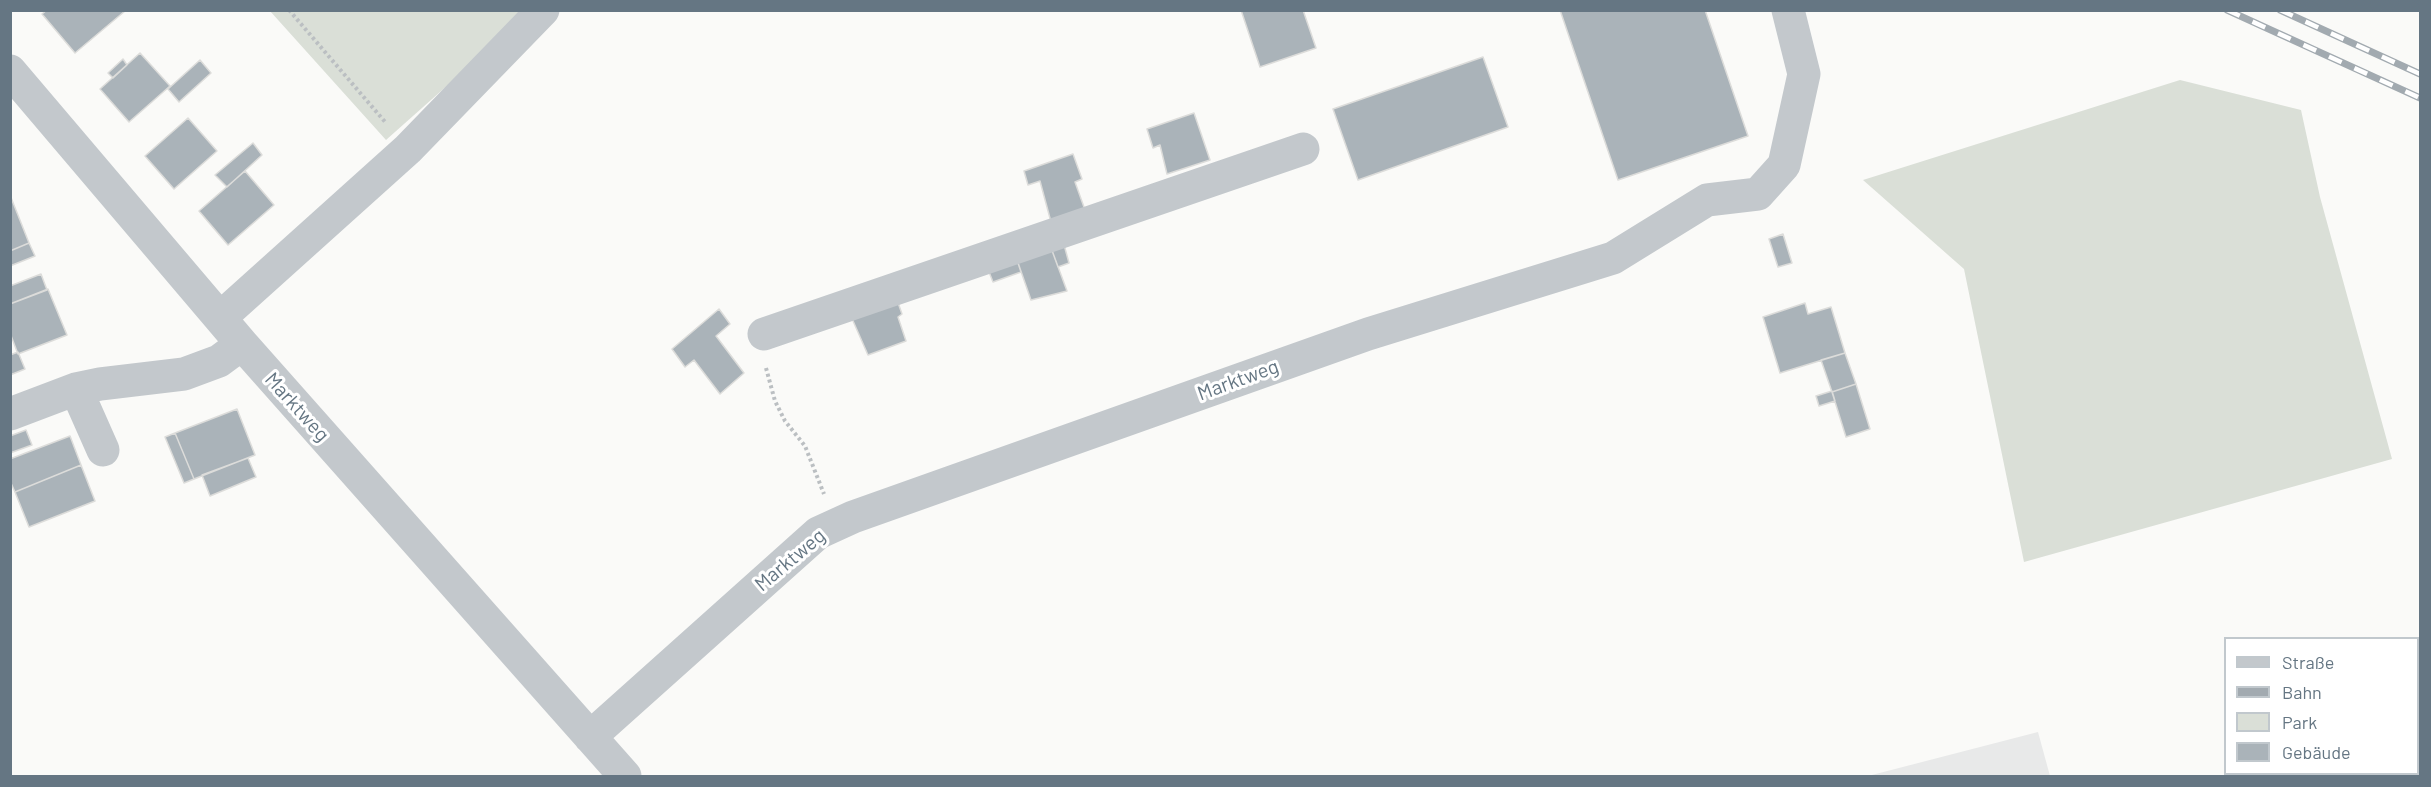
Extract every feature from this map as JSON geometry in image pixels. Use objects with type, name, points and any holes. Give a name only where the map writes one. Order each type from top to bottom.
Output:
[{"type":"street","points":[[220,318],[408,149],[543,10]]},
{"type":"street","name":"Marktweg","points":[[590,737],[818,533],[1368,334],[1613,258],[1707,200],[1758,194],[1784,165],[1804,74],[1788,10]]},
{"type":"street","name":"Marktweg","points":[[10,71],[242,344],[625,777]]},
{"type":"street","points":[[764,334],[1303,148]]},
{"type":"street","points":[[10,414],[76,389],[184,374],[219,361],[242,344]]},
{"type":"street","points":[[76,389],[103,450]]},
{"type":"path","points":[[289,10],[408,149]]},
{"type":"path","points":[[764,334],[765,363],[775,401],[785,421],[805,446],[836,525]]},
{"type":"shaded area","points":[[2038,732],[2050,776],[1868,776]]},
{"type":"green space","points":[[270,11],[531,11],[386,140]]},
{"type":"green space","points":[[2180,80],[2301,110],[2320,197],[2392,459],[2024,562],[1964,269],[1863,180]]},
{"type":"building","points":[[47,10],[125,11],[75,53],[42,14]]},
{"type":"building","points":[[1241,10],[1303,10],[1316,48],[1260,67]]},
{"type":"building","points":[[1560,10],[1705,10],[1748,136],[1618,180]]},
{"type":"building","points":[[140,53],[170,86],[129,122],[100,89]]},
{"type":"building","points":[[1483,57],[1508,127],[1358,180],[1333,109]]},
{"type":"building","points":[[123,59],[127,65],[113,78],[108,73]]},
{"type":"building","points":[[200,60],[211,73],[179,102],[168,89]]},
{"type":"building","points":[[1194,113],[1210,160],[1167,174],[1160,145],[1153,148],[1147,129]]},
{"type":"building","points":[[188,118],[217,151],[174,189],[145,156]]},
{"type":"building","points":[[253,143],[262,155],[227,187],[215,175]]},
{"type":"building","points":[[1073,154],[1082,179],[1075,182],[1085,210],[1051,222],[1040,181],[1028,185],[1024,171]]},
{"type":"building","points":[[245,171],[274,205],[228,245],[199,211]]},
{"type":"building","points":[[10,195],[29,243],[10,251]]},
{"type":"building","points":[[1783,234],[1792,263],[1778,267],[1769,239]]},
{"type":"building","points":[[1063,241],[1069,263],[1058,267],[1050,245]]},
{"type":"building","points":[[29,243],[35,256],[10,266],[10,251]]},
{"type":"building","points":[[1050,245],[1067,291],[1031,300],[1016,257]]},
{"type":"building","points":[[1016,257],[1021,272],[993,282],[987,267]]},
{"type":"building","points":[[41,274],[47,290],[10,304],[10,286]]},
{"type":"building","points":[[48,289],[67,335],[18,354],[10,333],[10,304]]},
{"type":"building","points":[[896,297],[902,314],[898,317],[906,341],[868,355],[850,314]]},
{"type":"building","points":[[1805,303],[1808,314],[1831,307],[1845,353],[1780,373],[1763,317]]},
{"type":"building","points":[[719,309],[730,324],[716,336],[744,373],[720,394],[694,360],[685,367],[672,349]]},
{"type":"building","points":[[18,352],[25,369],[10,375],[10,355]]},
{"type":"building","points":[[1845,353],[1856,384],[1832,392],[1821,360]]},
{"type":"building","points":[[1856,384],[1870,429],[1846,437],[1832,392]]},
{"type":"building","points":[[1832,391],[1835,401],[1819,406],[1816,396]]},
{"type":"building","points":[[237,409],[255,455],[194,479],[175,433]]},
{"type":"building","points":[[26,430],[32,445],[10,453],[10,436]]},
{"type":"building","points":[[175,433],[194,479],[184,483],[165,437]]},
{"type":"building","points":[[70,436],[81,465],[15,492],[10,481],[10,459]]},
{"type":"building","points":[[248,458],[256,477],[210,496],[202,475]]},
{"type":"building","points":[[81,465],[95,501],[29,527],[15,492]]},
{"type":"railway","points":[[2227,10],[2420,98]]},
{"type":"railway","points":[[2280,10],[2420,74]]}]
